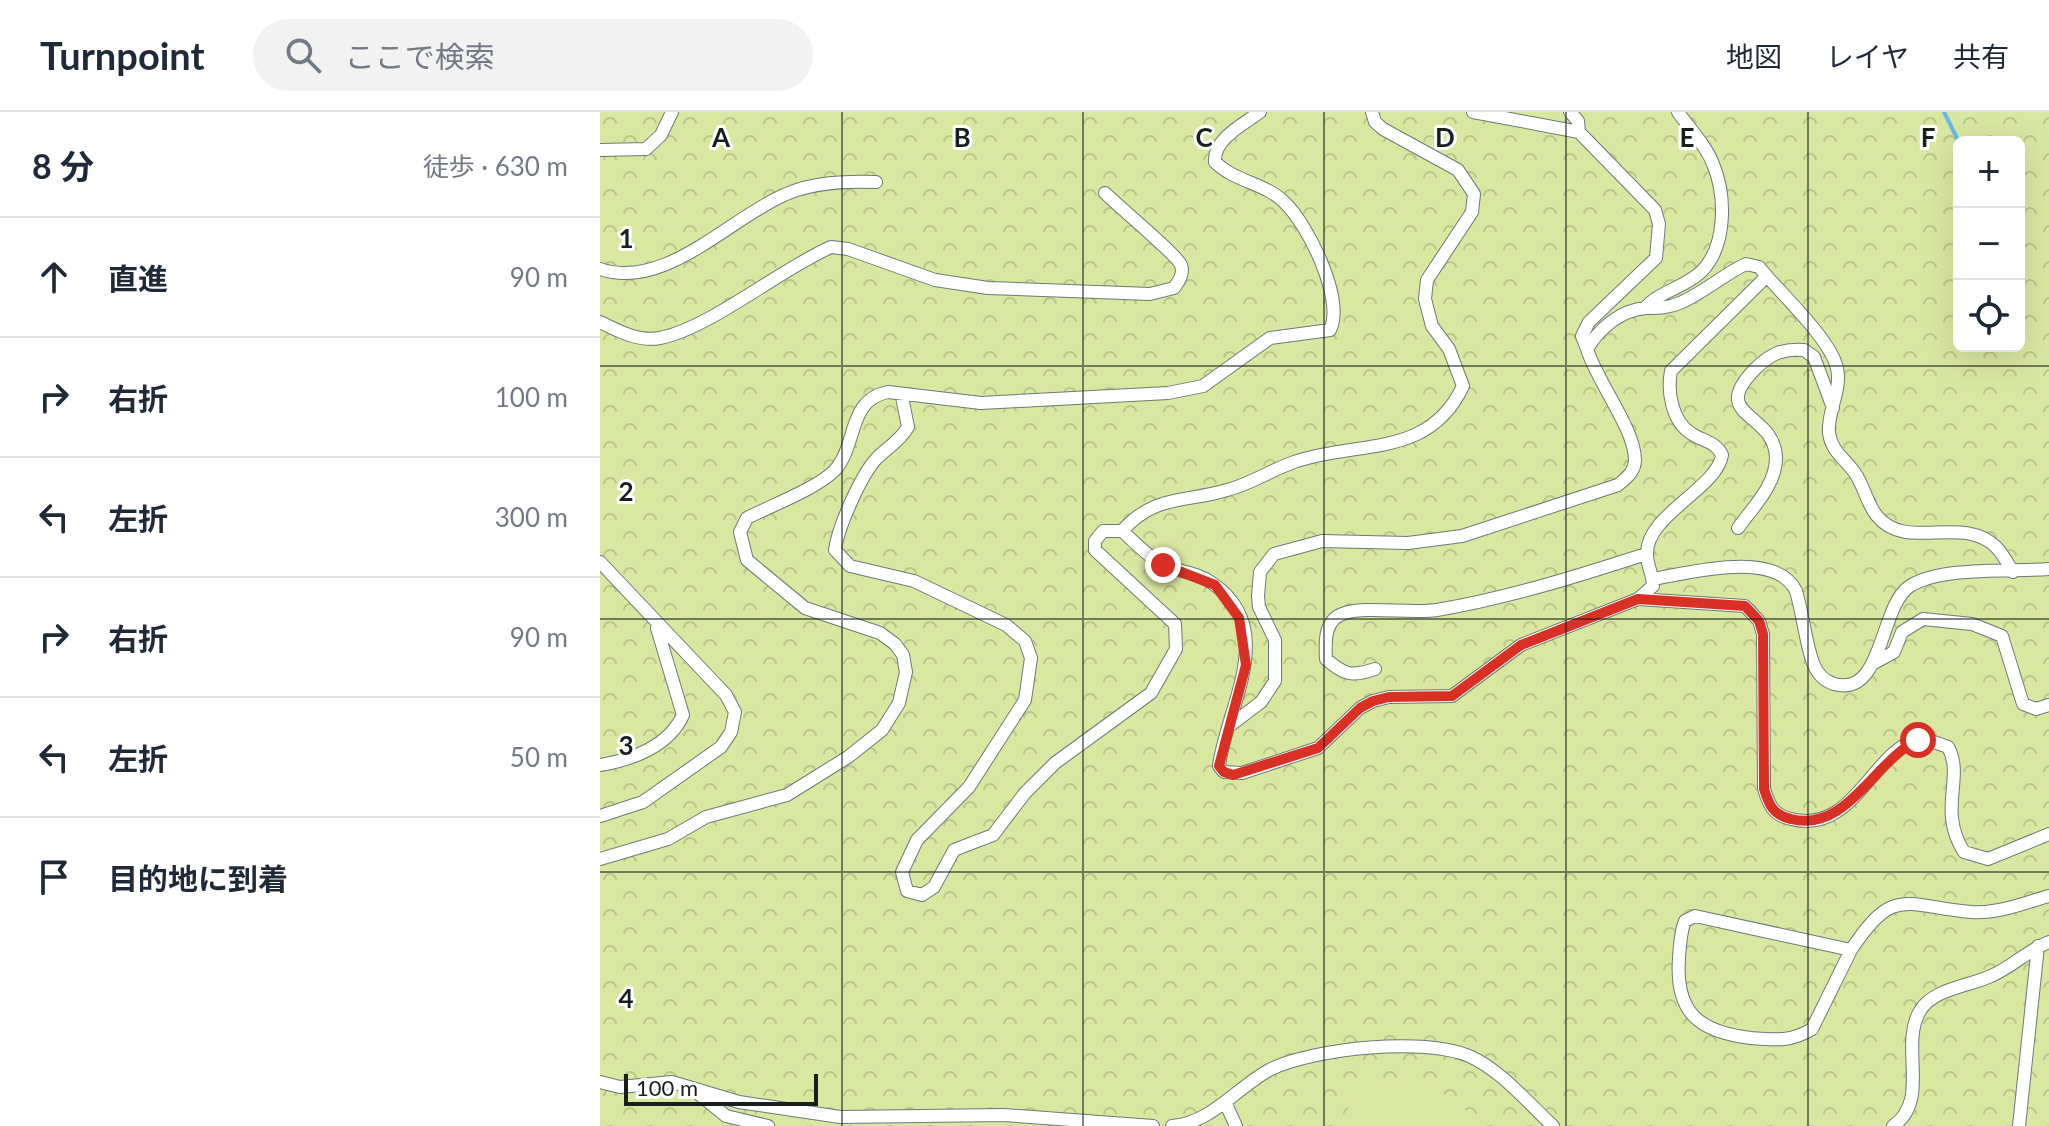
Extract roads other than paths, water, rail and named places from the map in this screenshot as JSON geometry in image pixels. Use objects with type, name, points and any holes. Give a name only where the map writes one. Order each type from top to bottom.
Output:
[{"type":"street","points":[[600,150],[646,149],[661,135],[672,112]]},
{"type":"street","points":[[600,859],[668,839],[706,817],[787,795],[848,757],[882,730],[892,716],[906,672],[903,655],[895,644],[880,633],[805,608],[747,560],[740,532],[747,518],[834,471],[845,453],[862,405],[874,395],[888,392],[902,397],[1021,403],[1168,393],[1203,386],[1270,338],[1330,330],[1336,318],[1335,297],[1301,224],[1284,201],[1240,180],[1215,162],[1217,149],[1225,138],[1260,112]]},
{"type":"street","points":[[1122,531],[1137,515],[1160,502],[1225,491],[1292,462],[1392,443],[1424,431],[1441,419],[1456,401],[1463,386],[1449,349],[1428,316],[1427,280],[1472,212],[1474,194],[1458,170],[1383,129],[1375,122],[1372,112]]},
{"type":"street","points":[[1232,724],[1261,702],[1275,681],[1275,640],[1259,607],[1258,596],[1260,572],[1274,554],[1322,541],[1408,543],[1462,536],[1609,489],[1631,474],[1635,460],[1621,417],[1600,384],[1582,336],[1589,322],[1656,258],[1659,224],[1649,202],[1579,132],[1473,112]]},
{"type":"street","points":[[1570,112],[1578,121],[1579,132]]},
{"type":"street","points":[[1587,349],[1597,333],[1614,319],[1645,308],[1653,300],[1699,274],[1710,261],[1718,240],[1722,214],[1714,165],[1678,112]]},
{"type":"street","points":[[600,269],[622,275],[656,267],[702,245],[788,193],[844,181],[876,182]]},
{"type":"street","points":[[600,322],[622,333],[659,338],[696,323],[831,247],[848,249],[935,280],[988,288],[1089,289],[1150,294],[1174,288],[1182,277],[1181,265],[1170,251],[1105,193]]},
{"type":"street","points":[[1645,308],[1658,310],[1680,303],[1746,264],[1759,267],[1825,346],[1836,365],[1838,392],[1829,432],[1832,447],[1857,475],[1874,514],[1886,527],[1899,532],[1971,534],[1995,546],[2013,572]]},
{"type":"street","points":[[902,397],[908,427],[903,436],[875,460],[837,533],[835,550],[841,560],[850,566],[914,581],[1006,625],[1025,641],[1031,658],[1025,700],[969,787],[917,840],[902,872],[902,883],[912,895],[922,895],[934,887],[954,850],[993,835],[1025,793],[1055,763],[1151,693],[1176,649],[1178,637],[1175,624],[1095,550],[1095,541],[1103,531],[1122,531],[1163,565],[1203,578],[1228,599],[1239,618],[1246,665],[1232,724],[1221,751],[1219,766],[1224,772],[1233,775],[1318,748],[1360,708],[1373,701],[1389,697],[1452,696],[1521,645],[1638,599],[1653,586],[1646,554],[1658,529],[1675,507],[1714,472],[1722,455],[1708,441],[1686,430],[1677,416],[1669,393],[1671,371],[1766,277]]},
{"type":"street","points":[[1738,528],[1769,485],[1776,463],[1775,443],[1769,431],[1739,406],[1736,396],[1741,383],[1776,353],[1804,350],[1814,357],[1833,408]]},
{"type":"street","points":[[1375,669],[1356,676],[1343,674],[1326,659],[1325,636],[1332,621],[1346,612],[1442,609],[1564,580],[1646,554]]},
{"type":"street","points":[[600,562],[657,626],[726,695],[735,712],[731,732],[721,747],[643,802],[600,816]]},
{"type":"street","points":[[1653,579],[1731,567],[1778,573],[1791,581],[1796,591],[1813,665],[1824,679],[1847,686],[1861,681],[1872,664],[1894,608],[1903,591],[1912,585],[1929,577],[2049,569]]},
{"type":"street","points":[[1638,599],[1745,606],[1759,621],[1763,634],[1764,789],[1770,807],[1780,816],[1811,821],[1827,817],[1844,806],[1903,747],[1918,740],[1948,747],[1953,757],[1950,814],[1964,852],[1988,859],[2049,834]]},
{"type":"street","points":[[1872,664],[1894,652],[1902,632],[1923,619],[1972,624],[2002,636],[2023,704],[2036,709],[2049,705]]},
{"type":"street","points":[[600,765],[636,756],[672,734],[683,715],[657,626]]},
{"type":"street","points":[[1851,950],[1695,916],[1685,921],[1681,932],[1680,993],[1689,1013],[1721,1033],[1791,1039],[1812,1029],[1851,950],[1880,911],[1896,904],[1917,903],[1992,912],[2049,896]]},
{"type":"street","points":[[1893,1126],[1903,1120],[1910,1102],[1912,1034],[1921,1008],[1934,997],[1993,975],[2044,944]]},
{"type":"street","points":[[2019,1126],[2044,944]]},
{"type":"street","points":[[1172,1126],[1198,1118],[1270,1070],[1295,1061],[1420,1047],[1450,1050],[1488,1066],[1553,1126]]},
{"type":"street","points":[[600,1082],[620,1087],[672,1082],[694,1090],[794,1112],[840,1117],[1004,1115],[1153,1126]]},
{"type":"street","points":[[694,1090],[726,1116],[768,1126]]},
{"type":"street","points":[[1225,1102],[1236,1126]]},
{"type":"waterway","points":[[1944,112],[1956,136]]}]
